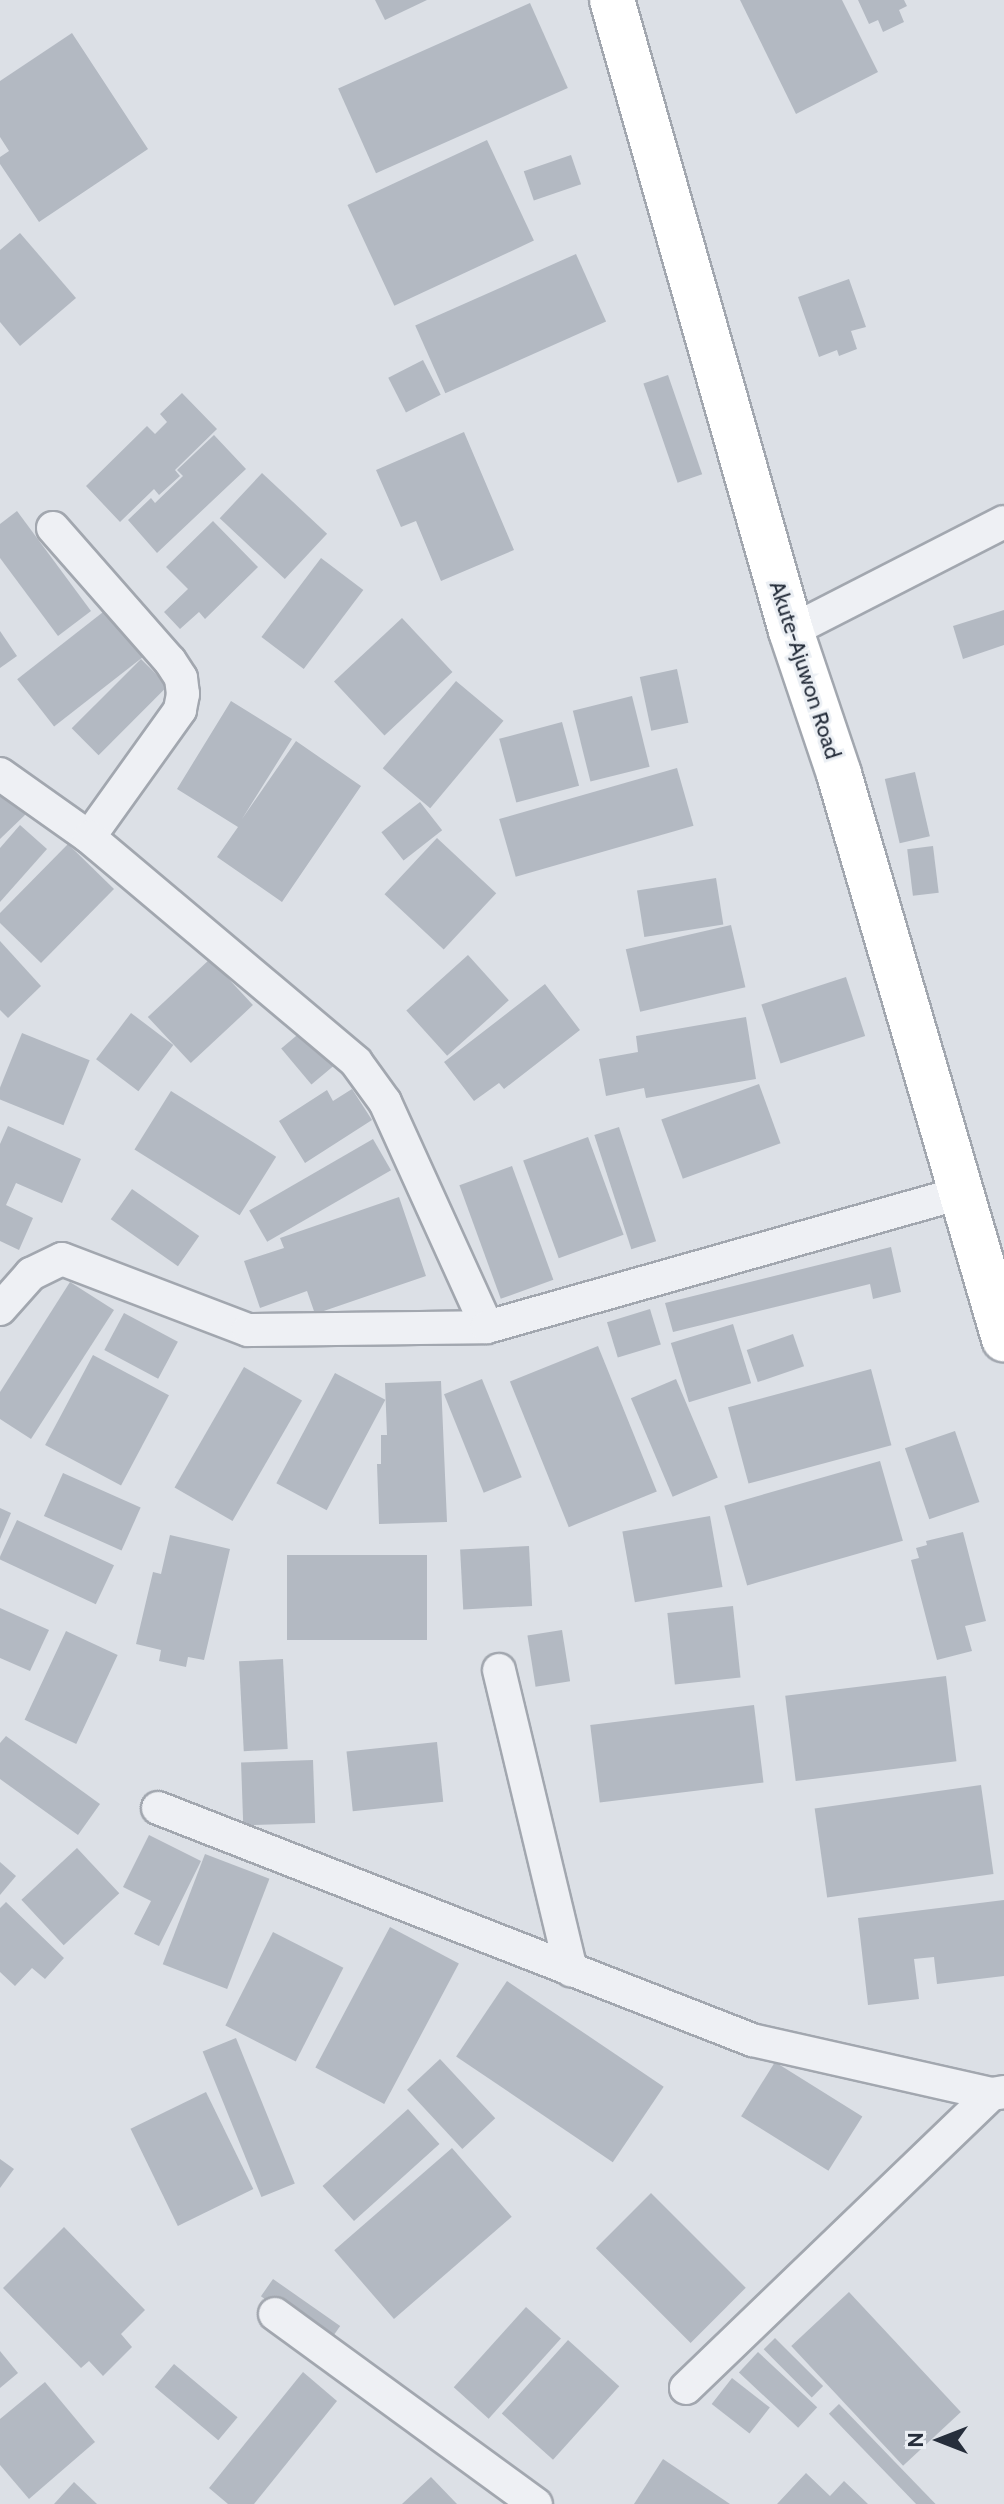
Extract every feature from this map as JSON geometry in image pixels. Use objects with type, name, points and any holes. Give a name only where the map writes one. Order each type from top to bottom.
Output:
[{"type":"main road","name":"Akute-Ajuwon Road","points":[[612,0],[791,631],[839,774],[1004,1339]]},
{"type":"street","points":[[791,631],[1004,522]]},
{"type":"street","points":[[53,528],[170,661],[181,678],[183,694],[180,710],[89,837]]},
{"type":"street","points":[[0,774],[89,837],[356,1062],[385,1102],[487,1327]]},
{"type":"street","points":[[0,1309],[31,1274],[62,1259],[248,1330],[487,1327],[962,1193]]},
{"type":"street","points":[[499,1670],[571,1971]]},
{"type":"street","points":[[158,1808],[752,2040],[998,2093]]},
{"type":"street","points":[[686,2388],[998,2093]]},
{"type":"street","points":[[275,2314],[527,2501]]},
{"type":"building","points":[[375,0],[427,0],[385,20]]},
{"type":"building","points":[[740,0],[842,0],[878,72],[796,114]]},
{"type":"building","points":[[858,0],[904,0],[907,6],[899,10],[904,22],[883,32],[878,20],[869,24]]},
{"type":"building","points":[[530,3],[568,88],[376,173],[338,88]]},
{"type":"building","points":[[72,33],[148,149],[39,222],[0,164],[0,157],[9,151],[0,137],[0,81]]},
{"type":"building","points":[[487,140],[534,241],[394,306],[347,205]]},
{"type":"building","points":[[571,155],[581,184],[534,201],[524,171]]},
{"type":"building","points":[[20,233],[76,298],[20,346],[0,322],[0,250]]},
{"type":"building","points":[[576,254],[606,322],[445,393],[415,326]]},
{"type":"building","points":[[849,279],[866,327],[851,331],[857,349],[839,356],[837,350],[819,357],[798,297]]},
{"type":"building","points":[[423,360],[441,395],[406,412],[388,378]]},
{"type":"building","points":[[668,375],[702,474],[678,483],[643,383]]},
{"type":"building","points":[[182,393],[217,429],[175,470],[180,476],[159,495],[154,489],[120,522],[86,486],[147,426],[155,434],[167,422],[160,414]]},
{"type":"building","points":[[464,432],[514,550],[441,581],[416,521],[401,527],[376,470]]},
{"type":"building","points":[[214,435],[246,469],[157,553],[128,520],[151,498],[155,503],[183,476],[177,470]]},
{"type":"building","points":[[262,473],[327,534],[285,579],[220,518]]},
{"type":"building","points":[[17,511],[91,611],[58,636],[0,558],[0,524]]},
{"type":"building","points":[[213,521],[258,567],[205,619],[199,612],[180,629],[164,612],[188,589],[166,567]]},
{"type":"building","points":[[321,558],[363,590],[304,669],[261,637]]},
{"type":"building","points":[[107,609],[144,656],[54,726],[17,679]]},
{"type":"building","points":[[1004,610],[1004,645],[963,659],[953,626]]},
{"type":"building","points":[[402,618],[452,672],[384,736],[334,681]]},
{"type":"building","points":[[0,631],[17,656],[0,668]]},
{"type":"building","points":[[141,659],[168,686],[99,755],[72,728]]},
{"type":"building","points":[[677,669],[688,723],[651,731],[640,677]]},
{"type":"building","points":[[456,681],[503,721],[430,808],[383,768]]},
{"type":"building","points":[[632,696],[650,767],[590,782],[573,711]]},
{"type":"building","points":[[231,701],[292,739],[242,819],[296,741],[361,786],[282,902],[217,857],[238,827],[177,789]]},
{"type":"building","points":[[562,722],[579,786],[516,803],[499,739]]},
{"type":"building","points":[[677,768],[694,826],[516,877],[499,819]]},
{"type":"building","points":[[915,772],[930,836],[900,843],[885,779]]},
{"type":"building","points":[[0,785],[26,814],[0,839]]},
{"type":"building","points":[[420,802],[442,830],[404,861],[381,832]]},
{"type":"building","points":[[20,825],[47,849],[0,902],[0,848]]},
{"type":"building","points":[[437,838],[496,893],[444,950],[384,894]]},
{"type":"building","points":[[68,844],[114,889],[41,963],[0,923],[0,913]]},
{"type":"building","points":[[933,846],[939,893],[913,896],[907,849]]},
{"type":"building","points":[[716,878],[723,924],[644,937],[637,891]]},
{"type":"building","points":[[731,925],[745,987],[640,1012],[626,949]]},
{"type":"building","points":[[0,941],[41,986],[8,1018],[0,1010]]},
{"type":"building","points":[[468,955],[509,1000],[447,1056],[406,1011]]},
{"type":"building","points":[[210,959],[253,1005],[191,1063],[148,1017]]},
{"type":"building","points":[[846,977],[865,1036],[781,1063],[761,1005]]},
{"type":"building","points":[[545,984],[580,1030],[504,1089],[499,1083],[474,1101],[444,1062]]},
{"type":"building","points":[[131,1013],[173,1045],[138,1091],[96,1059]]},
{"type":"building","points":[[746,1017],[756,1079],[646,1098],[644,1088],[606,1096],[599,1059],[638,1052],[636,1036]]},
{"type":"building","points":[[308,1026],[338,1062],[311,1085],[281,1048]]},
{"type":"building","points":[[22,1033],[90,1060],[63,1125],[0,1100],[0,1087]]},
{"type":"building","points":[[759,1084],[781,1143],[683,1179],[661,1120]]},
{"type":"building","points":[[352,1089],[372,1120],[305,1163],[279,1121],[327,1090],[333,1101]]},
{"type":"building","points":[[171,1091],[276,1157],[240,1215],[134,1150]]},
{"type":"building","points":[[8,1126],[81,1159],[62,1203],[16,1183],[6,1205],[33,1218],[19,1250],[0,1241],[0,1144]]},
{"type":"building","points":[[619,1127],[656,1241],[631,1249],[594,1135]]},
{"type":"building","points":[[588,1137],[624,1235],[559,1258],[523,1161]]},
{"type":"building","points":[[373,1139],[391,1170],[267,1242],[249,1210]]},
{"type":"building","points":[[512,1166],[553,1280],[501,1299],[459,1185]]},
{"type":"building","points":[[132,1189],[199,1236],[178,1266],[111,1219]]},
{"type":"building","points":[[399,1197],[426,1276],[315,1314],[307,1291],[260,1308],[244,1261],[284,1248],[280,1238]]},
{"type":"building","points":[[891,1247],[901,1292],[873,1299],[870,1284],[673,1332],[665,1303]]},
{"type":"building","points":[[70,1282],[114,1310],[31,1439],[0,1419],[0,1392]]},
{"type":"building","points":[[650,1309],[661,1344],[618,1358],[607,1322]]},
{"type":"building","points":[[124,1313],[178,1342],[158,1379],[104,1350]]},
{"type":"building","points":[[733,1324],[751,1383],[689,1402],[671,1343]]},
{"type":"building","points":[[793,1334],[804,1366],[758,1382],[747,1350]]},
{"type":"building","points":[[598,1346],[657,1492],[569,1527],[510,1382]]},
{"type":"building","points":[[93,1355],[169,1395],[121,1485],[45,1445]]},
{"type":"building","points":[[244,1367],[302,1400],[233,1521],[174,1487]]},
{"type":"building","points":[[871,1369],[891,1445],[748,1484],[728,1407]]},
{"type":"building","points":[[335,1373],[385,1400],[327,1510],[276,1483]]},
{"type":"building","points":[[482,1379],[522,1477],[484,1493],[444,1394]]},
{"type":"building","points":[[676,1379],[718,1477],[673,1497],[631,1398]]},
{"type":"building","points":[[441,1381],[447,1522],[379,1524],[377,1464],[381,1464],[381,1435],[387,1435],[385,1383]]},
{"type":"building","points":[[955,1431],[979,1502],[929,1519],[905,1448]]},
{"type":"building","points":[[880,1461],[903,1541],[747,1585],[724,1506]]},
{"type":"building","points":[[63,1473],[141,1508],[122,1551],[44,1516]]},
{"type":"building","points":[[0,1508],[11,1513],[0,1539]]},
{"type":"building","points":[[710,1516],[723,1587],[635,1602],[622,1531]]},
{"type":"building","points":[[17,1520],[114,1565],[96,1604],[0,1560]]},
{"type":"building","points":[[963,1532],[986,1621],[965,1626],[972,1651],[937,1660],[911,1560],[919,1558],[916,1548],[927,1545],[926,1541]]},
{"type":"building","points":[[170,1535],[230,1549],[204,1660],[188,1657],[186,1667],[159,1661],[161,1650],[136,1644],[153,1572],[161,1574]]},
{"type":"building","points":[[529,1546],[532,1606],[463,1610],[460,1550]]},
{"type":"building","points":[[287,1555],[427,1555],[427,1640],[287,1640]]},
{"type":"building","points":[[733,1606],[741,1678],[675,1685],[667,1613]]},
{"type":"building","points":[[0,1608],[49,1630],[30,1671],[0,1658]]},
{"type":"building","points":[[562,1630],[570,1681],[536,1687],[527,1635]]},
{"type":"building","points":[[66,1631],[118,1655],[76,1744],[25,1720]]},
{"type":"building","points":[[283,1659],[288,1749],[244,1751],[239,1661]]},
{"type":"building","points":[[946,1676],[956,1761],[796,1781],[785,1696]]},
{"type":"building","points":[[754,1705],[764,1782],[600,1803],[590,1725]]},
{"type":"building","points":[[6,1736],[100,1804],[78,1835],[0,1779],[0,1743]]},
{"type":"building","points":[[437,1742],[443,1802],[353,1811],[346,1752]]},
{"type":"building","points":[[313,1760],[315,1823],[243,1825],[241,1763]]},
{"type":"building","points":[[981,1785],[994,1874],[827,1898],[815,1808]]},
{"type":"building","points":[[149,1835],[201,1861],[159,1946],[134,1934],[151,1901],[123,1887]]},
{"type":"building","points":[[77,1848],[119,1893],[64,1945],[21,1900]]},
{"type":"building","points":[[205,1854],[269,1879],[227,1989],[163,1964]]},
{"type":"building","points":[[0,1862],[16,1876],[0,1895]]},
{"type":"building","points":[[1004,1900],[1004,1976],[937,1984],[934,1957],[914,1959],[919,1999],[868,2005],[858,1918]]},
{"type":"building","points":[[6,1902],[64,1958],[45,1979],[32,1968],[15,1986],[0,1972],[0,1908]]},
{"type":"building","points":[[390,1927],[459,1964],[384,2104],[315,2067]]},
{"type":"building","points":[[273,1932],[343,1968],[296,2061],[225,2026]]},
{"type":"building","points":[[507,1981],[664,2087],[613,2162],[456,2056]]},
{"type":"building","points":[[236,2038],[295,2184],[261,2197],[203,2051]]},
{"type":"building","points":[[440,2059],[495,2118],[462,2149],[407,2090]]},
{"type":"building","points":[[775,2062],[862,2117],[828,2171],[741,2116]]},
{"type":"building","points":[[206,2092],[253,2189],[178,2226],[131,2129]]},
{"type":"building","points":[[408,2109],[439,2144],[354,2221],[323,2186]]},
{"type":"building","points":[[452,2148],[512,2217],[394,2319],[334,2250]]},
{"type":"building","points":[[0,2159],[14,2169],[0,2188]]},
{"type":"building","points":[[651,2193],[746,2288],[691,2343],[596,2248]]},
{"type":"building","points":[[64,2227],[145,2310],[121,2334],[132,2347],[103,2376],[89,2361],[81,2368],[3,2288]]},
{"type":"building","points":[[273,2279],[340,2326],[328,2343],[261,2296]]},
{"type":"building","points":[[849,2292],[961,2412],[903,2466],[791,2346]]},
{"type":"building","points":[[526,2307],[561,2338],[489,2419],[454,2387]]},
{"type":"building","points":[[775,2338],[823,2386],[812,2397],[764,2349]]},
{"type":"building","points":[[568,2340],[619,2386],[553,2460],[502,2414]]},
{"type":"building","points":[[0,2351],[18,2373],[0,2388]]},
{"type":"building","points":[[758,2352],[817,2407],[798,2428],[739,2372]]},
{"type":"building","points":[[174,2364],[238,2417],[218,2440],[155,2387]]},
{"type":"building","points":[[303,2372],[337,2401],[254,2504],[228,2504],[209,2488]]},
{"type":"building","points":[[732,2378],[770,2408],[750,2434],[712,2404]]},
{"type":"building","points":[[45,2382],[95,2442],[29,2499],[0,2465],[0,2419]]},
{"type":"building","points":[[839,2404],[936,2504],[916,2504],[829,2414]]},
{"type":"building","points":[[663,2459],[730,2504],[634,2504]]},
{"type":"building","points":[[806,2473],[830,2496],[844,2481],[868,2504],[777,2504]]},
{"type":"building","points":[[431,2477],[457,2504],[402,2504]]},
{"type":"building","points":[[74,2482],[97,2504],[54,2504]]}]
